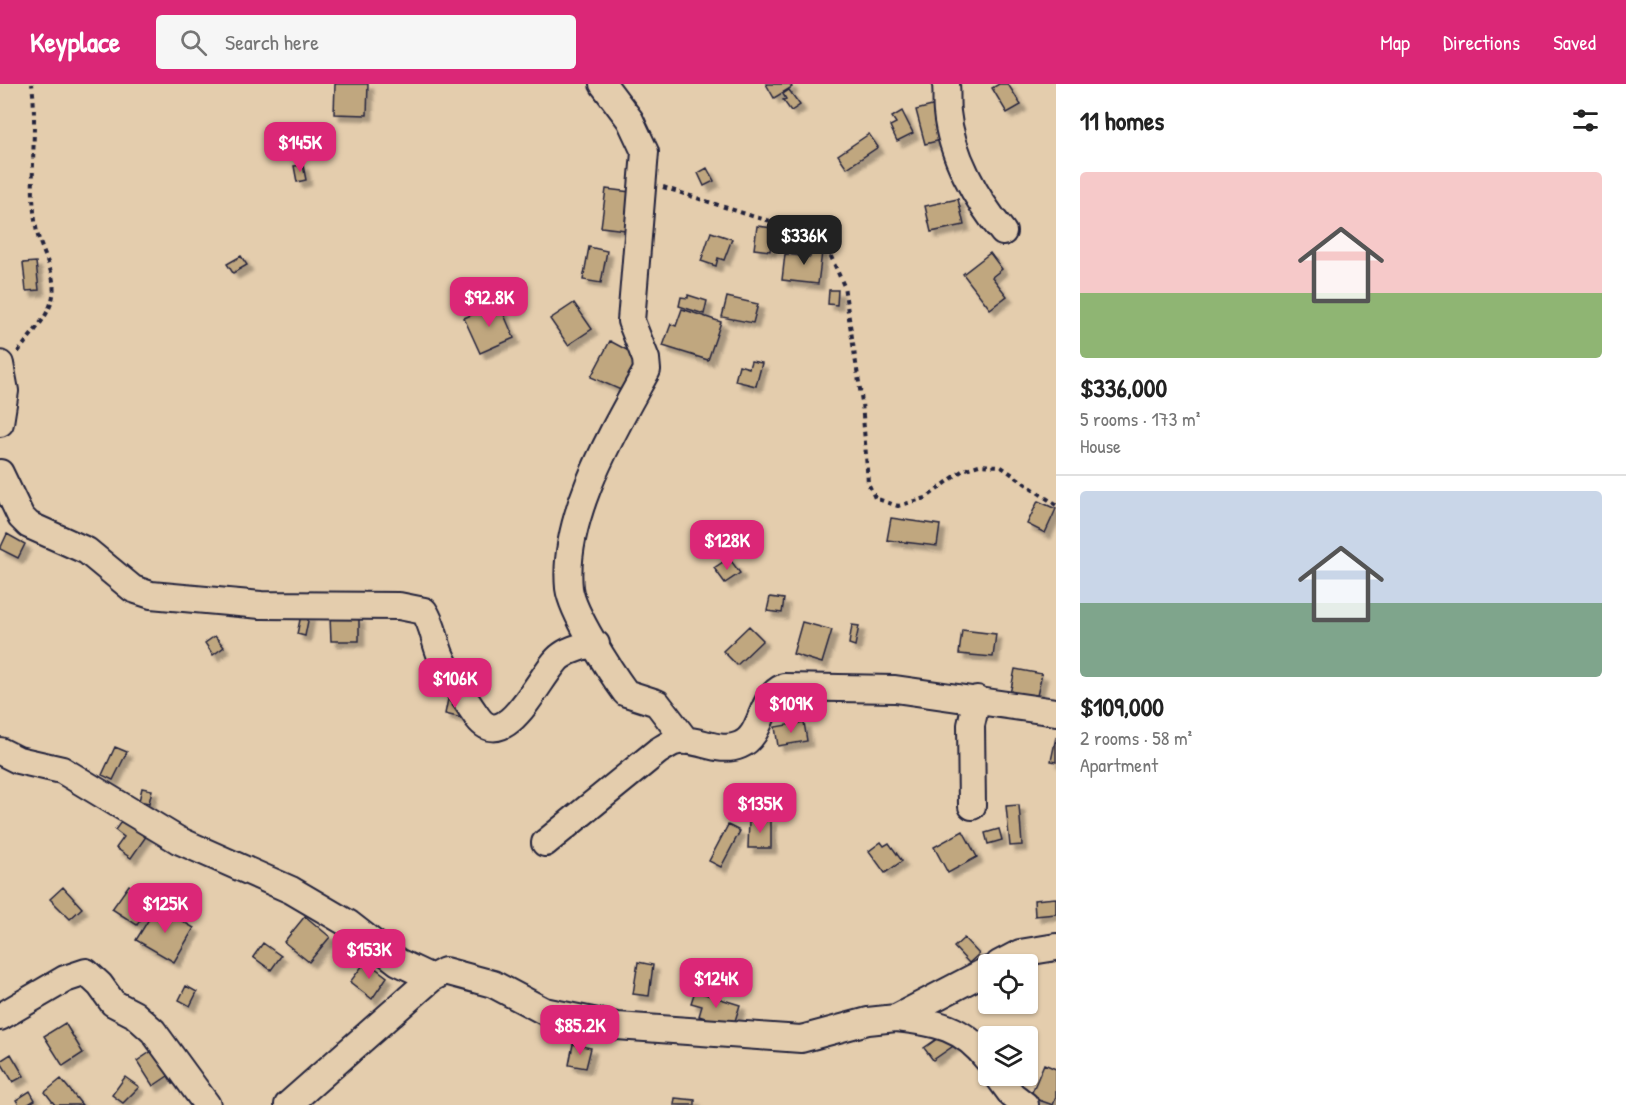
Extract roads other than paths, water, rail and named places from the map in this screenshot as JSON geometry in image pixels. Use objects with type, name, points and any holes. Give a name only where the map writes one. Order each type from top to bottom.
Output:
[{"type":"street","points":[[603,84],[630,120],[645,152],[645,182],[631,321],[646,358],[646,370],[596,472],[570,544],[569,590],[577,613],[626,693],[657,702],[686,741]]},
{"type":"street","points":[[946,84],[947,113],[957,149],[983,208],[1003,232]]},
{"type":"street","points":[[0,423],[5,391],[1,368]]},
{"type":"street","points":[[0,473],[21,517],[29,525],[87,551],[133,589],[151,595],[250,604],[399,606],[424,611],[430,619],[439,651],[452,676],[479,720],[491,727],[503,725],[515,717],[548,669],[560,656],[573,649],[596,644]]},
{"type":"street","points":[[545,843],[658,751],[674,742],[686,741],[723,749],[740,745],[750,738],[771,695],[784,687],[895,689],[1056,712]]},
{"type":"street","points":[[972,806],[970,725],[977,699]]},
{"type":"street","points":[[0,751],[18,760],[62,770],[177,840],[291,890],[349,924],[398,962],[432,978]]},
{"type":"street","points":[[1018,954],[1056,947]]},
{"type":"street","points":[[288,1105],[432,978],[445,971],[493,984],[544,1011],[617,1026],[801,1039],[868,1021],[896,1018],[933,1022],[955,1029],[978,1047]]},
{"type":"street","points":[[0,1017],[65,979],[86,972],[100,985],[113,1004],[134,1014],[153,1031],[207,1105]]},
{"type":"street","points":[[896,1018],[978,975]]},
{"type":"street","points":[[1005,1086],[1011,1095],[1024,1105]]}]
